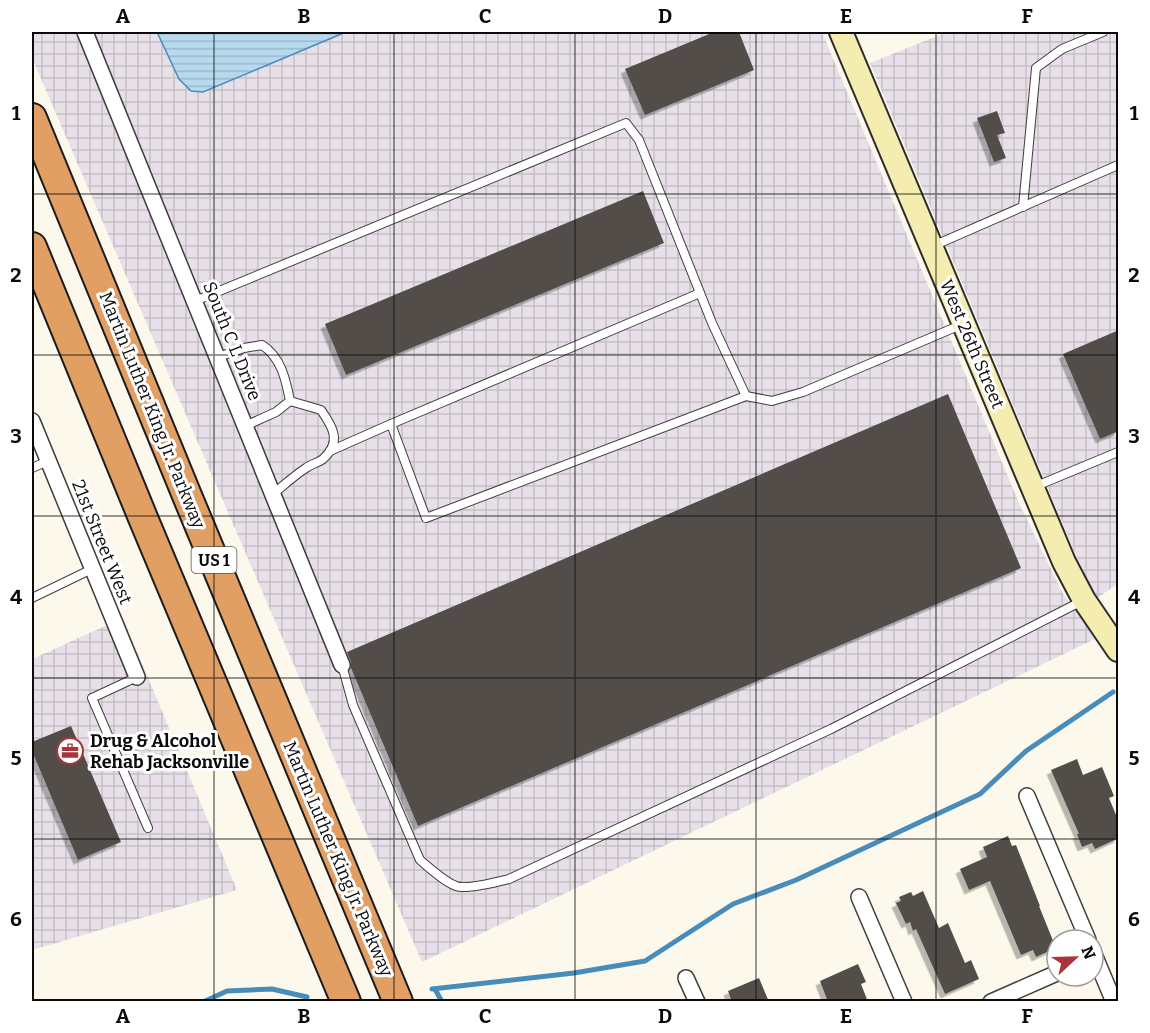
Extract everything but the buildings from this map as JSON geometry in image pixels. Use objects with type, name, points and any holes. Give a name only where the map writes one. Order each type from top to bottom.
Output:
[{"type":"highway","name":"Martin Luther King Jr. Parkway","points":[[32,117],[398,1002]]},
{"type":"highway","name":"US 1","points":[[32,247],[147,529],[346,1002]]},
{"type":"main road","name":"West 26th Street","points":[[841,32],[1064,562],[1084,600],[1119,650]]},
{"type":"street","name":"South C L Drive","points":[[85,32],[342,664]]},
{"type":"street","name":"21st Street West","points":[[32,421],[137,677]]},
{"type":"street","points":[[1027,796],[1083,928]]},
{"type":"street","points":[[859,897],[904,1002]]},
{"type":"street","points":[[686,978],[697,1002]]},
{"type":"street","points":[[991,1002],[1045,978]]},
{"type":"street","points":[[1105,981],[1114,1002]]},
{"type":"lane","points":[[1023,207],[1036,68],[1062,49],[1102,32]]},
{"type":"lane","points":[[195,302],[626,123],[639,140],[712,323],[746,396]]},
{"type":"lane","points":[[932,247],[1119,165]]},
{"type":"lane","points":[[330,451],[700,293]]},
{"type":"lane","points":[[391,424],[426,519],[746,396],[772,401],[803,392],[963,324]]},
{"type":"lane","points":[[218,357],[244,348],[262,345],[272,351],[280,365],[290,401]]},
{"type":"lane","points":[[245,426],[276,412],[290,401]]},
{"type":"lane","points":[[273,494],[307,467],[321,460],[330,451],[335,441],[331,426],[321,410],[290,401]]},
{"type":"lane","points":[[1033,487],[1119,452]]},
{"type":"lane","points":[[32,468],[48,461]]},
{"type":"lane","points":[[32,598],[92,569]]},
{"type":"lane","points":[[342,664],[353,705],[420,860],[436,874],[458,887],[489,884],[509,879],[831,729],[1084,600]]},
{"type":"lane","points":[[137,677],[92,698],[148,828]]},
{"type":"shaded area","points":[[32,32],[822,32],[1019,503],[1063,594],[1097,638],[422,962],[32,58]]},
{"type":"shaded area","points":[[947,32],[1118,32],[1118,584],[1097,598],[1078,560],[870,63]]},
{"type":"shaded area","points":[[123,618],[237,890],[32,950],[32,659]]},
{"type":"water","points":[[157,32],[346,32],[203,92],[191,91],[179,79]]},
{"type":"waterway","points":[[432,989],[574,973],[645,961],[733,904],[796,880],[980,794],[1026,751],[1113,692]]},
{"type":"waterway","points":[[203,1002],[227,991],[272,989],[307,997]]},
{"type":"waterway","points":[[435,989],[442,1002]]},
{"type":"place","name":"Drug & Alcohol Rehab Jacksonville","points":[[70,751]]}]
